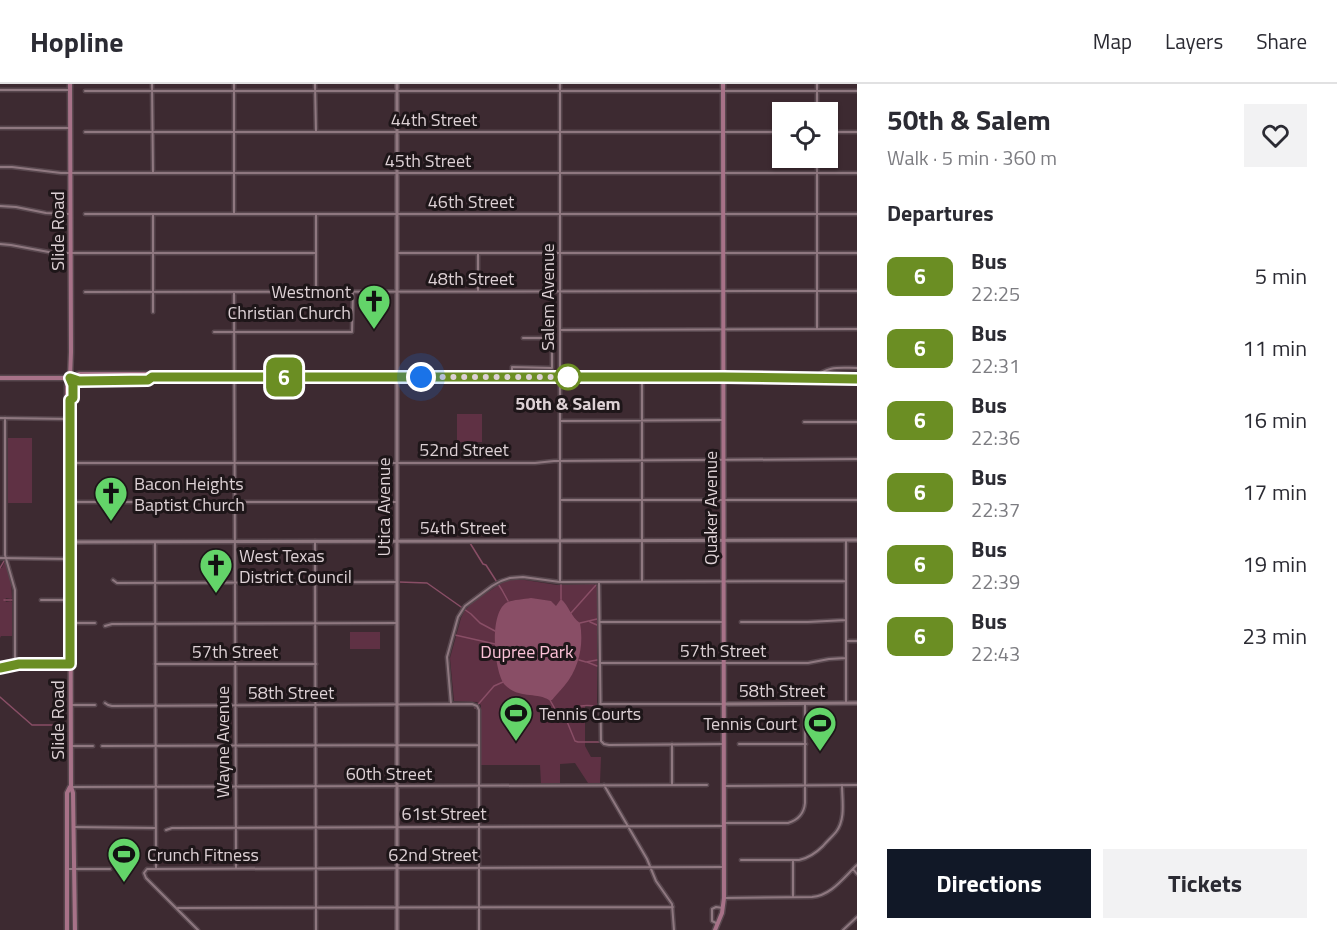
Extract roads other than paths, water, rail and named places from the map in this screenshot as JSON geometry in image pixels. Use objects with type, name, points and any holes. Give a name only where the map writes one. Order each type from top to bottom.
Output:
[{"type":"main road","name":"Slide Road","points":[[70,84],[70,378],[73,385],[73,398],[70,400],[70,787],[73,793],[75,930]]},
{"type":"main road","name":"Quaker Avenue","points":[[717,928],[724,898],[723,84]]},
{"type":"main road","points":[[0,378],[70,378],[79,374],[148,374],[152,377],[857,379]]},
{"type":"main road","name":"Slide Road","points":[[67,930],[67,793],[70,787]]},
{"type":"street","points":[[152,84],[153,173]]},
{"type":"street","points":[[234,84],[234,214]]},
{"type":"street","points":[[315,84],[316,132]]},
{"type":"street","name":"Utica Avenue","points":[[397,84],[397,930]]},
{"type":"street","name":"Salem Avenue","points":[[560,84],[561,582]]},
{"type":"street","points":[[817,84],[817,102]]},
{"type":"street","points":[[0,90],[70,90]]},
{"type":"street","points":[[85,91],[857,91]]},
{"type":"street","points":[[0,128],[70,128]]},
{"type":"street","name":"44th Street","points":[[85,132],[772,132]]},
{"type":"street","points":[[838,132],[857,132]]},
{"type":"street","name":"45th Street","points":[[0,167],[70,173],[857,173]]},
{"type":"street","points":[[817,168],[818,330]]},
{"type":"street","points":[[0,206],[70,214]]},
{"type":"street","name":"46th Street","points":[[85,214],[857,214]]},
{"type":"street","points":[[153,214],[153,312]]},
{"type":"street","points":[[316,214],[316,292]]},
{"type":"street","points":[[0,244],[47,253],[316,253]]},
{"type":"street","points":[[397,253],[857,253]]},
{"type":"street","points":[[478,253],[478,291]]},
{"type":"street","points":[[214,332],[352,332],[353,291]]},
{"type":"street","name":"48th Street","points":[[85,292],[857,291]]},
{"type":"street","name":"Wayne Avenue","points":[[234,292],[236,868]]},
{"type":"street","points":[[512,377],[512,368],[552,368],[552,308]]},
{"type":"street","points":[[552,323],[560,323]]},
{"type":"street","points":[[560,330],[857,329]]},
{"type":"street","points":[[523,338],[552,338]]},
{"type":"street","points":[[552,350],[560,350]]},
{"type":"street","points":[[814,379],[820,372],[828,369],[857,368]]},
{"type":"street","points":[[642,377],[642,581]]},
{"type":"street","points":[[0,418],[70,419]]},
{"type":"street","points":[[5,418],[5,555],[15,593],[15,665]]},
{"type":"street","points":[[560,421],[723,420]]},
{"type":"street","points":[[804,422],[857,422]]},
{"type":"street","name":"52nd Street","points":[[70,463],[535,463],[857,459]]},
{"type":"street","points":[[560,500],[857,500]]},
{"type":"street","points":[[70,502],[396,502]]},
{"type":"street","points":[[846,540],[846,704]]},
{"type":"street","name":"54th Street","points":[[70,542],[857,540]]},
{"type":"street","points":[[155,542],[156,868]]},
{"type":"street","points":[[315,542],[316,930]]},
{"type":"street","points":[[0,558],[70,559]]},
{"type":"street","points":[[451,705],[447,657],[458,617],[471,600],[501,581],[510,578],[523,577],[561,582],[846,581]]},
{"type":"street","points":[[113,580],[117,583],[397,582]]},
{"type":"street","points":[[599,582],[600,739],[603,743],[609,745],[723,744]]},
{"type":"street","points":[[41,600],[70,600]]},
{"type":"street","points":[[741,622],[846,620]]},
{"type":"street","points":[[599,622],[723,622]]},
{"type":"street","points":[[70,623],[95,623]]},
{"type":"street","points":[[105,626],[112,624],[397,624]]},
{"type":"street","points":[[846,641],[857,641]]},
{"type":"street","name":"57th Street","points":[[600,663],[808,663],[846,658]]},
{"type":"street","points":[[0,668],[15,665],[70,664]]},
{"type":"street","name":"57th Street","points":[[155,664],[316,664]]},
{"type":"street","name":"58th Street","points":[[105,703],[108,705],[472,704],[479,710],[479,745]]},
{"type":"street","name":"58th Street","points":[[600,704],[857,704]]},
{"type":"street","points":[[805,785],[806,704]]},
{"type":"street","points":[[70,705],[95,705]]},
{"type":"street","points":[[672,744],[672,785]]},
{"type":"street","points":[[739,744],[806,744]]},
{"type":"street","points":[[102,746],[479,745],[479,930]]},
{"type":"street","points":[[70,746],[93,746]]},
{"type":"street","points":[[604,785],[651,867],[656,881],[671,901],[674,930]]},
{"type":"street","name":"60th Street","points":[[70,787],[707,785]]},
{"type":"street","name":"61st Street","points":[[166,830],[172,828],[788,823],[797,819],[805,808],[805,785]]},
{"type":"street","points":[[741,860],[793,860],[811,856],[837,831],[842,815],[842,785]]},
{"type":"street","points":[[723,786],[857,785]]},
{"type":"street","points":[[73,828],[155,828]]},
{"type":"street","points":[[793,860],[793,897]]},
{"type":"street","points":[[724,898],[816,897],[824,895],[857,865]]},
{"type":"street","name":"62nd Street","points":[[176,908],[146,878],[144,873],[148,868],[724,867]]},
{"type":"street","points":[[67,869],[110,869]]},
{"type":"street","points":[[852,869],[857,874]]},
{"type":"street","points":[[176,908],[673,907]]},
{"type":"street","points":[[717,928],[712,921],[712,910],[716,907],[723,908]]},
{"type":"street","points":[[176,908],[198,930]]},
{"type":"street","points":[[843,930],[857,917]]},
{"type":"waterway","points":[[470,543],[508,601]]},
{"type":"waterway","points":[[0,568],[4,561]]},
{"type":"waterway","points":[[399,582],[427,583],[480,623],[495,631]]},
{"type":"waterway","points":[[561,584],[561,599]]},
{"type":"waterway","points":[[571,613],[596,585]]},
{"type":"waterway","points":[[4,600],[12,600]]},
{"type":"waterway","points":[[580,623],[597,619]]},
{"type":"waterway","points":[[590,622],[597,625]]},
{"type":"waterway","points":[[455,635],[495,644]]},
{"type":"waterway","points":[[579,660],[586,662],[597,660]]},
{"type":"waterway","points":[[587,662],[597,666]]},
{"type":"waterway","points":[[475,708],[494,686],[503,682]]},
{"type":"waterway","points":[[0,697],[32,725],[65,725]]},
{"type":"waterway","points":[[550,700],[555,709],[566,719],[575,741],[599,742]]},
{"type":"waterway","points":[[563,716],[581,706],[598,706]]},
{"type":"place","name":"Westmont Christian Church","points":[[374,330]]},
{"type":"place","name":"50th & Salem","points":[[568,377]]},
{"type":"place","name":"Bacon Heights Baptist Church","points":[[111,522]]},
{"type":"place","name":"West Texas District Council","points":[[216,594]]},
{"type":"place","name":"Tennis Courts","points":[[516,742]]},
{"type":"place","name":"Tennis Court","points":[[820,752]]},
{"type":"place","name":"Crunch Fitness","points":[[124,883]]},
{"type":"park label","name":"Dupree Park","points":[[527,651]]}]
